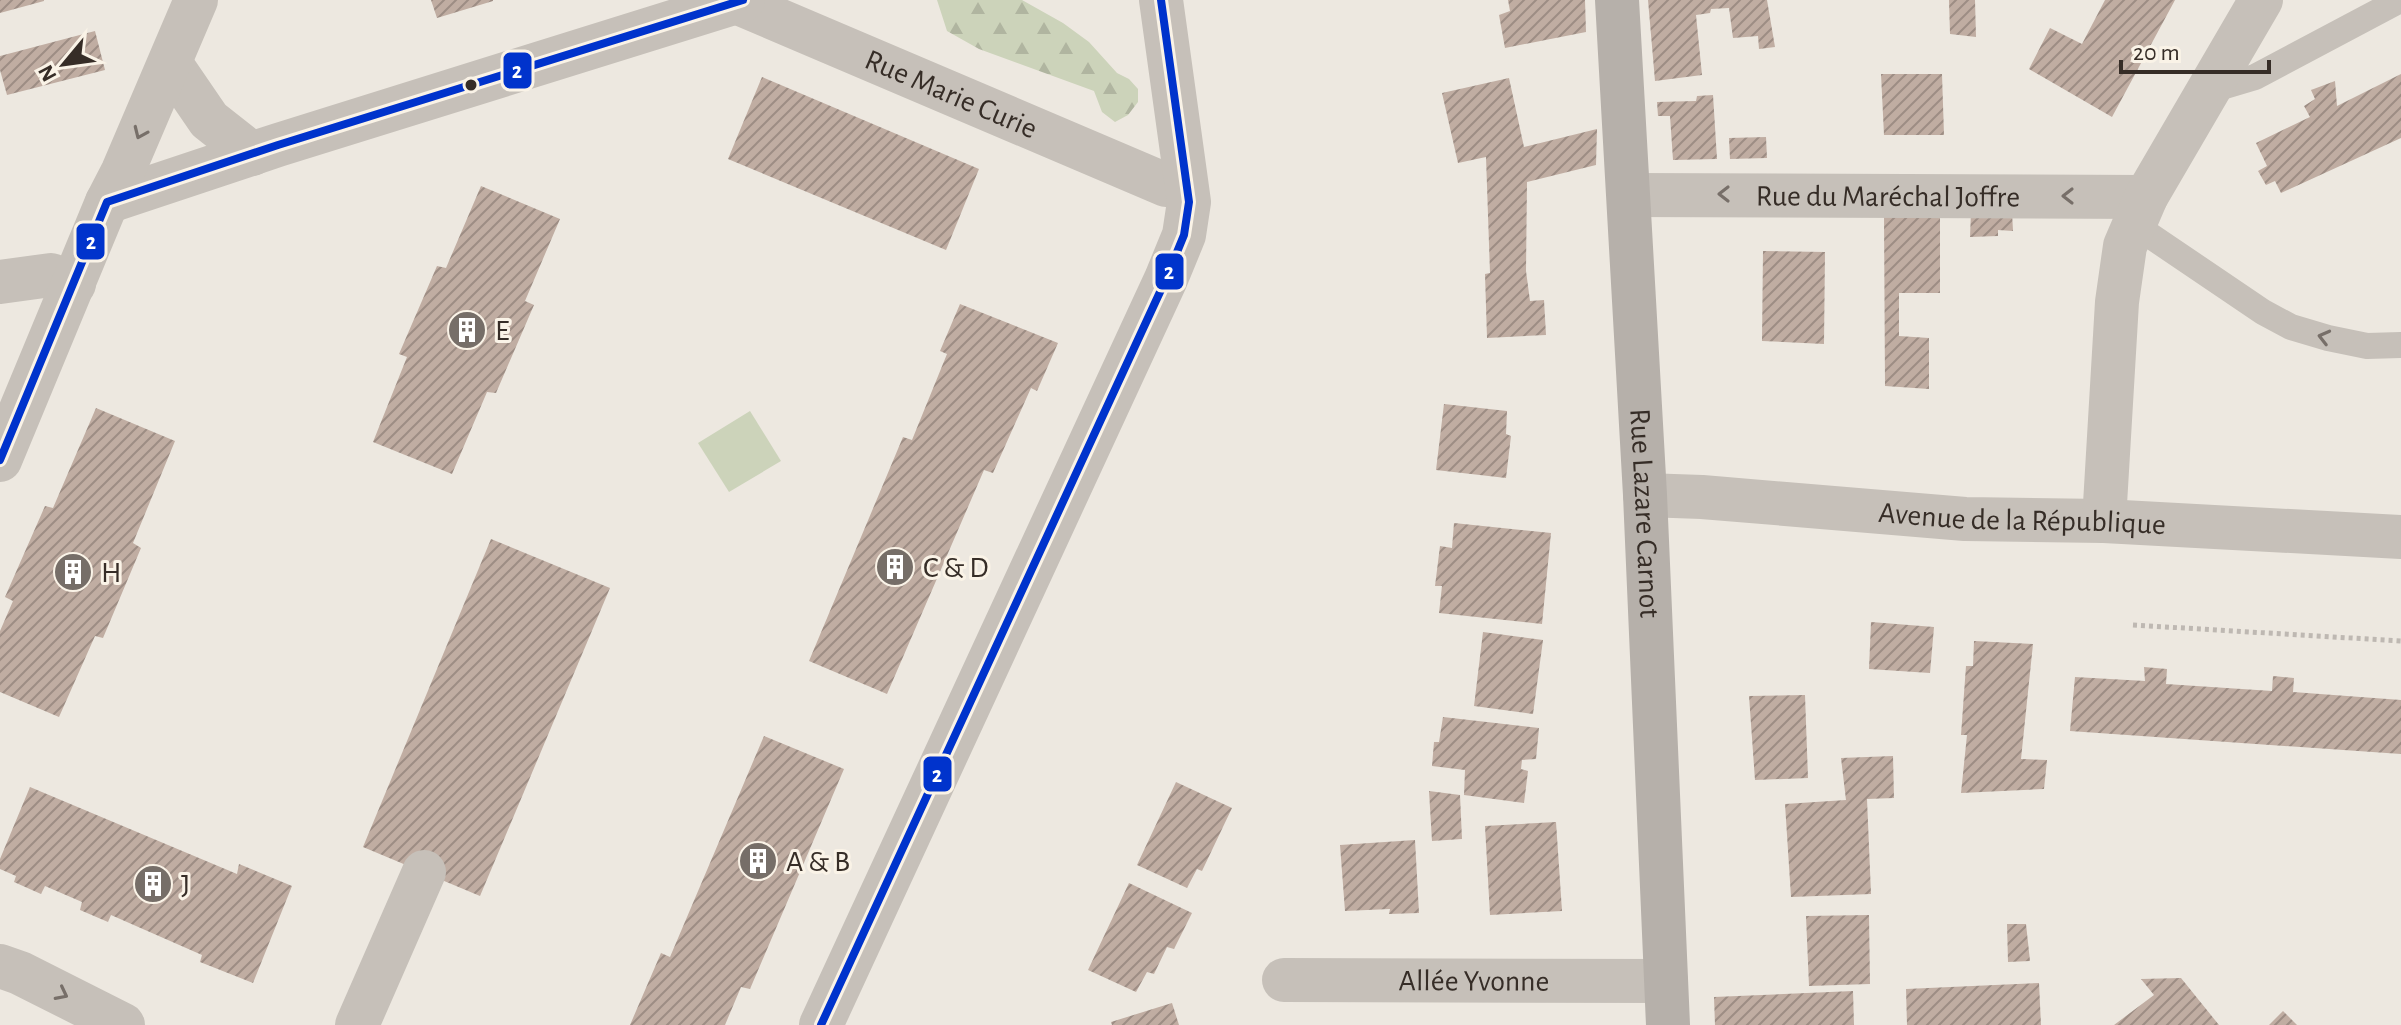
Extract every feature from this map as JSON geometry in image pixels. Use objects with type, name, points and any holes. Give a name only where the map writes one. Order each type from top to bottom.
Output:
[{"type":"street","points":[[0,460],[107,202],[196,0]]},
{"type":"street","points":[[821,1025],[1184,235],[1189,202],[1161,0]]},
{"type":"street","name":"Rue Lazare Carnot","points":[[1617,0],[1645,495],[1668,1025]]},
{"type":"street","points":[[2104,521],[2122,258],[2140,210],[2261,0]]},
{"type":"street","name":"Rue Marie Curie","points":[[107,202],[740,1],[1166,185]]},
{"type":"street","points":[[170,63],[209,120],[252,154]]},
{"type":"street","name":"Rue du Maréchal Joffre","points":[[1630,195],[2140,210]]},
{"type":"street","points":[[0,282],[51,275],[74,284]]},
{"type":"street","name":"Avenue de la République","points":[[1645,495],[1965,519],[2104,521],[2401,537]]},
{"type":"street","points":[[357,1025],[424,872]]},
{"type":"street","points":[[0,966],[123,1025]]},
{"type":"street","name":"Allée Yvonne","points":[[1284,980],[1666,981]]},
{"type":"lane","points":[[2208,91],[2255,77],[2400,0]]},
{"type":"lane","points":[[2140,210],[2179,255],[2263,312],[2291,327],[2367,346],[2401,345]]},
{"type":"path","points":[[2133,625],[2401,641]]},
{"type":"green space","points":[[937,0],[1022,0],[1089,42],[1117,73],[1129,79],[1138,89],[1138,102],[1128,115],[1115,122],[1102,112],[1094,91],[979,49],[947,31]]},
{"type":"green space","points":[[750,411],[781,461],[729,492],[698,443]]},
{"type":"building","points":[[0,0],[44,0],[44,1],[0,13]]},
{"type":"building","points":[[431,0],[493,0],[493,1],[437,18]]},
{"type":"building","points":[[1508,0],[1585,0],[1586,32],[1505,48],[1499,15],[1510,11]]},
{"type":"building","points":[[1648,0],[1767,0],[1775,47],[1759,49],[1758,36],[1733,38],[1729,8],[1711,9],[1710,13],[1696,15],[1702,75],[1655,81]]},
{"type":"building","points":[[1949,0],[1975,0],[1976,37],[1950,34]]},
{"type":"building","points":[[2105,0],[2175,0],[2112,117],[2029,69],[2050,28],[2082,44]]},
{"type":"building","points":[[95,31],[105,70],[7,95],[0,70],[0,56]]},
{"type":"building","points":[[1881,74],[1942,74],[1944,135],[1884,135]]},
{"type":"building","points":[[2401,74],[2401,138],[2281,193],[2275,181],[2266,185],[2258,171],[2267,166],[2256,143],[2310,117],[2304,106],[2315,99],[2311,90],[2335,81],[2337,106]]},
{"type":"building","points":[[762,77],[979,169],[946,250],[728,159]]},
{"type":"building","points":[[1509,78],[1524,147],[1597,129],[1596,165],[1527,182],[1526,271],[1530,301],[1544,300],[1546,335],[1487,338],[1485,274],[1490,273],[1486,157],[1458,163],[1442,93]]},
{"type":"building","points":[[1713,95],[1717,159],[1673,160],[1670,116],[1658,116],[1657,102],[1696,101],[1697,96]]},
{"type":"building","points":[[1766,137],[1767,158],[1730,159],[1729,138]]},
{"type":"building","name":"E","points":[[481,186],[560,219],[525,301],[534,305],[496,393],[487,392],[452,474],[373,442],[407,357],[399,354],[437,266],[446,268]]},
{"type":"building","points":[[1940,212],[1940,293],[1899,293],[1899,336],[1929,338],[1929,389],[1885,386],[1884,214]]},
{"type":"building","points":[[1971,212],[2012,212],[2013,231],[1998,230],[1998,236],[1970,237]]},
{"type":"building","points":[[1763,251],[1825,252],[1824,344],[1762,341]]},
{"type":"building","name":"C & D","points":[[960,304],[1058,343],[1037,391],[1031,388],[993,473],[984,470],[887,694],[809,661],[903,437],[912,440],[947,354],[940,351]]},
{"type":"building","points":[[1444,404],[1507,411],[1506,434],[1511,436],[1506,478],[1436,470]]},
{"type":"building","name":"H","points":[[96,408],[175,441],[133,543],[141,548],[103,638],[95,636],[59,717],[0,692],[0,631],[13,601],[5,597],[45,506],[53,508]]},
{"type":"building","points":[[1454,523],[1551,533],[1542,624],[1439,613],[1442,586],[1435,586],[1440,546],[1452,548]]},
{"type":"building","points":[[491,539],[610,588],[480,896],[363,847]]},
{"type":"building","points":[[1871,622],[1934,627],[1930,673],[1869,669]]},
{"type":"building","points":[[1483,632],[1543,640],[1533,714],[1474,706]]},
{"type":"building","points":[[1974,641],[2033,644],[2021,759],[2047,760],[2044,789],[1961,793],[1967,735],[1961,735],[1966,666],[1973,666]]},
{"type":"building","points":[[2144,667],[2167,669],[2166,684],[2272,691],[2273,676],[2294,678],[2293,692],[2401,700],[2401,754],[2070,731],[2075,677],[2145,681]]},
{"type":"building","points":[[1805,695],[1808,778],[1755,780],[1749,696]]},
{"type":"building","points":[[1443,717],[1539,728],[1536,759],[1522,760],[1521,769],[1528,771],[1524,803],[1464,795],[1465,770],[1432,766],[1434,742],[1439,742]]},
{"type":"building","name":"A & B","points":[[764,736],[844,769],[750,989],[741,987],[725,1025],[630,1025],[661,953],[670,957]]},
{"type":"building","points":[[1893,756],[1894,798],[1867,799],[1871,894],[1791,897],[1785,804],[1846,800],[1841,758]]},
{"type":"building","points":[[1176,782],[1232,808],[1202,871],[1197,869],[1187,888],[1137,865]]},
{"type":"building","name":"J","points":[[30,787],[237,874],[239,864],[292,886],[253,983],[200,962],[202,955],[111,915],[108,922],[80,910],[82,902],[45,886],[41,894],[14,882],[16,876],[0,869],[0,859]]},
{"type":"building","points":[[1429,791],[1460,795],[1462,839],[1432,841]]},
{"type":"building","points":[[1556,822],[1562,911],[1490,915],[1485,826]]},
{"type":"building","points":[[1415,840],[1419,913],[1389,914],[1390,909],[1345,911],[1340,845]]},
{"type":"building","points":[[1129,883],[1192,913],[1174,949],[1167,947],[1154,974],[1147,972],[1136,992],[1088,970]]},
{"type":"building","points":[[1869,915],[1870,984],[1809,986],[1806,916]]},
{"type":"building","points":[[2007,924],[2026,924],[2030,961],[2008,962]]},
{"type":"building","points":[[2181,978],[2219,1025],[2114,1025],[2154,995],[2141,979]]},
{"type":"building","points":[[2039,983],[2041,1025],[1907,1025],[1906,989]]},
{"type":"building","points":[[1853,991],[1854,1025],[1715,1025],[1714,997]]},
{"type":"building","points":[[1172,1003],[1179,1025],[1112,1025],[1111,1022]]},
{"type":"building","points":[[2283,1011],[2297,1025],[2269,1025]]},
{"type":"transit line","name":"2","points":[[0,460],[107,202],[278,145],[743,0]]},
{"type":"transit line","name":"2","points":[[821,1025],[1184,235],[1189,202],[1161,0]]},
{"type":"place","name":"E","points":[[467,330]]},
{"type":"place","name":"C & D","points":[[895,567]]},
{"type":"place","name":"H","points":[[73,572]]},
{"type":"place","name":"A & B","points":[[758,861]]},
{"type":"place","name":"J","points":[[153,884]]}]
